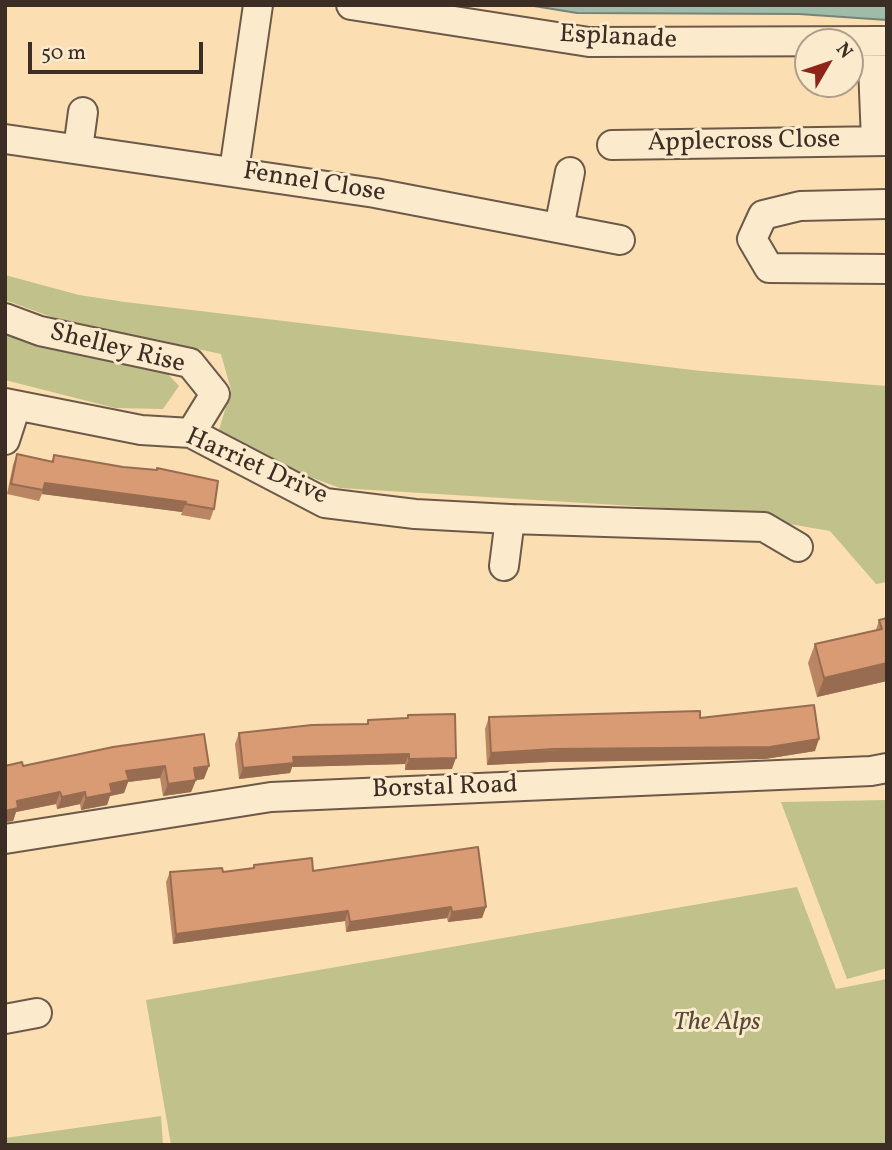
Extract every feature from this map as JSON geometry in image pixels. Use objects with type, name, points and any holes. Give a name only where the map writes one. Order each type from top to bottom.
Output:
[{"type":"street","points":[[234,172],[258,5]]},
{"type":"street","name":"Esplanade","points":[[351,5],[589,42],[879,41]]},
{"type":"street","name":"Applecross Close","points":[[612,145],[882,141],[879,41]]},
{"type":"street","points":[[78,149],[83,112]]},
{"type":"street","name":"Fennel Close","points":[[5,139],[374,193],[620,240]]},
{"type":"street","points":[[559,228],[570,172]]},
{"type":"street","points":[[887,204],[800,206],[764,215],[752,239],[769,268],[887,269]]},
{"type":"street","name":"Shelley Rise","points":[[5,318],[40,331],[190,363],[215,394],[191,433]]},
{"type":"street","points":[[5,440],[11,405]]},
{"type":"street","name":"Harriet Drive","points":[[11,405],[141,430],[191,433],[325,503],[415,514],[764,527],[798,547]]},
{"type":"street","points":[[504,566],[510,519]]},
{"type":"street","name":"Borstal Road","points":[[5,839],[271,797],[871,771],[887,768]]},
{"type":"street","points":[[5,1018],[37,1013]]},
{"type":"green space","points":[[5,275],[79,295],[125,302],[701,371],[887,386],[887,582],[876,584],[830,531],[715,511],[340,488],[270,462],[219,430],[231,390],[221,354],[57,319],[5,300]]},
{"type":"green space","points":[[5,329],[166,372],[179,386],[163,409],[115,408],[5,380]]},
{"type":"green space","points":[[887,800],[887,968],[847,979],[781,802]]},
{"type":"green space","name":"The Alps","points":[[797,887],[836,989],[887,979],[887,1145],[171,1145],[146,1000]]},
{"type":"green space","points":[[161,1116],[163,1145],[5,1145],[5,1138]]},
{"type":"shaded area","points":[[528,5],[887,5],[887,20],[799,14],[577,13]]},
{"type":"building","points":[[17,454],[53,462],[54,455],[123,467],[157,468],[218,481],[214,509],[185,504],[186,502],[45,483],[43,490],[11,484]]},
{"type":"building","points":[[887,618],[887,663],[824,678],[815,644],[882,629],[879,620]]},
{"type":"building","points":[[814,705],[819,739],[770,747],[554,749],[491,753],[489,717],[700,711],[700,718]]},
{"type":"building","points":[[455,714],[456,758],[409,759],[409,754],[293,757],[294,763],[243,768],[239,733],[312,725],[368,724],[368,720],[408,718],[408,715]]},
{"type":"building","points":[[204,734],[209,766],[194,768],[196,780],[168,784],[165,766],[126,771],[129,780],[110,784],[112,793],[86,798],[85,792],[62,797],[60,792],[17,801],[18,808],[5,811],[5,766],[22,762],[23,766],[113,747]]},
{"type":"building","points":[[478,847],[486,907],[452,912],[451,907],[350,922],[348,911],[176,934],[170,872],[222,868],[223,872],[312,858],[313,871]]}]
